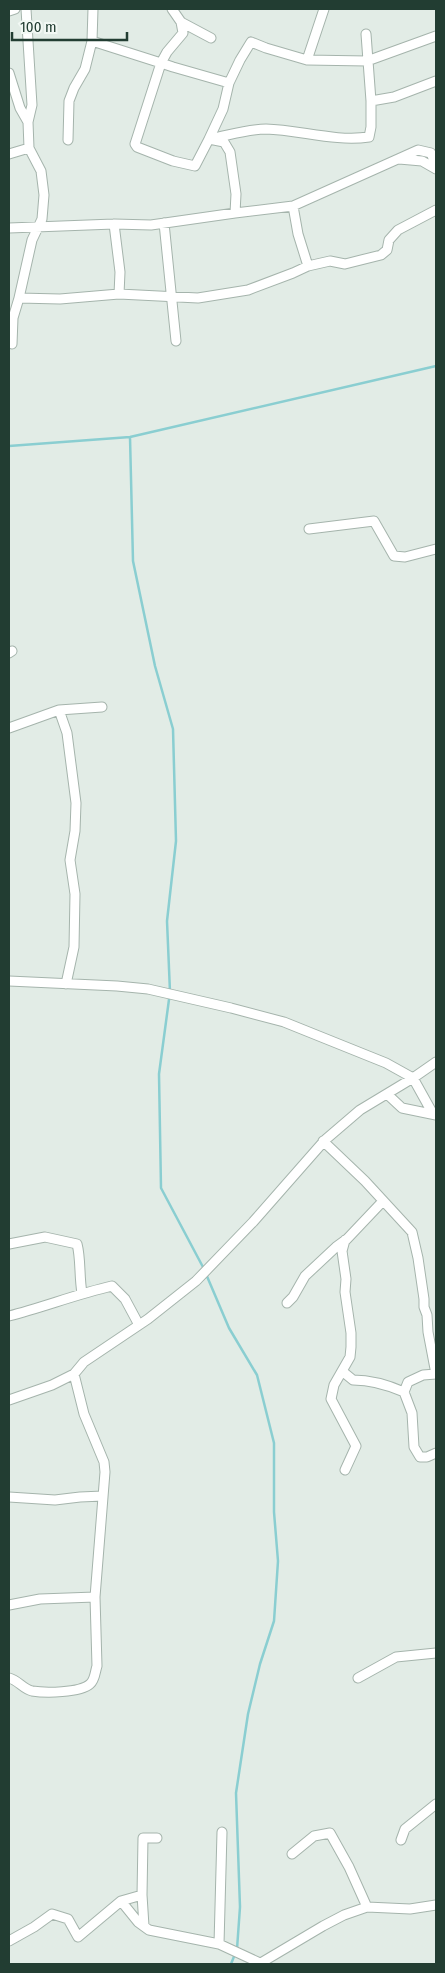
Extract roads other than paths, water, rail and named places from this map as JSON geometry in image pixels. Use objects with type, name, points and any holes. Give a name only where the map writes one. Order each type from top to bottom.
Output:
[{"type":"street","points":[[9,11],[15,9]]},
{"type":"street","points":[[12,344],[13,318],[32,240],[42,219],[44,195],[41,171],[30,148],[28,122],[32,105],[26,9]]},
{"type":"street","points":[[68,140],[69,101],[74,88],[86,70],[92,41],[94,9]]},
{"type":"street","points":[[172,9],[181,22],[183,33],[161,62],[135,144],[137,147],[173,161],[195,166],[223,109],[230,83],[240,60],[251,42],[307,60],[367,61],[436,36]]},
{"type":"street","points":[[307,60],[324,9]]},
{"type":"street","points":[[181,22],[211,38]]},
{"type":"street","points":[[209,139],[259,129],[306,132],[328,137],[369,137],[371,101],[366,34]]},
{"type":"street","points":[[92,41],[172,67],[230,83]]},
{"type":"street","points":[[9,73],[20,108],[28,122]]},
{"type":"street","points":[[371,101],[394,97],[436,81]]},
{"type":"street","points":[[209,139],[224,142],[230,152],[236,194],[236,213]]},
{"type":"street","points":[[9,154],[30,148]]},
{"type":"street","points":[[9,228],[114,224],[150,225],[293,206],[418,150],[431,153],[436,167]]},
{"type":"street","points":[[293,206],[298,234],[308,266]]},
{"type":"street","points":[[19,298],[60,299],[119,294],[198,298],[248,290],[308,266],[330,261],[345,264],[381,255],[387,250],[389,240],[398,230],[436,210]]},
{"type":"street","points":[[164,223],[176,341]]},
{"type":"street","points":[[114,224],[120,272],[119,294]]},
{"type":"street","points":[[309,529],[374,522],[394,556],[405,557],[436,549]]},
{"type":"street","points":[[9,728],[59,710],[102,707]]},
{"type":"street","points":[[59,710],[67,733],[76,803],[70,860],[75,894],[74,947],[66,984]]},
{"type":"street","points":[[9,980],[117,986],[148,990],[284,1022],[386,1063],[413,1078],[434,1114]]},
{"type":"street","points":[[9,1400],[52,1385],[74,1374],[84,1362],[139,1325],[196,1281],[253,1222],[323,1141],[360,1110],[436,1062]]},
{"type":"street","points":[[387,1094],[402,1108],[434,1114]]},
{"type":"street","points":[[323,1141],[384,1201],[412,1232],[436,1374],[423,1375],[408,1382],[404,1392],[412,1414],[416,1452],[420,1457],[427,1457],[436,1453]]},
{"type":"street","points":[[287,1303],[293,1297],[305,1276],[384,1201]]},
{"type":"street","points":[[9,1244],[45,1237],[77,1244],[80,1255],[78,1266],[82,1293]]},
{"type":"street","points":[[345,1240],[342,1251],[351,1347],[350,1357],[334,1385],[331,1399],[356,1446],[345,1470]]},
{"type":"street","points":[[9,1316],[40,1308],[82,1293],[112,1286],[125,1299],[139,1325]]},
{"type":"street","points":[[342,1371],[353,1380],[390,1386],[404,1392]]},
{"type":"street","points":[[9,1678],[32,1691],[60,1692],[76,1690],[90,1685],[97,1666],[95,1597],[105,1472],[104,1462],[84,1414],[74,1374]]},
{"type":"street","points":[[9,1497],[55,1500],[103,1496]]},
{"type":"street","points":[[9,1605],[40,1600],[95,1597]]},
{"type":"street","points":[[358,1678],[396,1657],[436,1653]]},
{"type":"street","points":[[401,1840],[405,1830],[436,1804]]},
{"type":"street","points":[[219,1944],[222,1832]]},
{"type":"street","points":[[292,1854],[314,1836],[330,1833],[350,1866],[367,1907]]},
{"type":"street","points":[[144,1926],[142,1895],[143,1838],[157,1838]]},
{"type":"street","points":[[9,1941],[52,1914],[68,1919],[78,1937],[121,1901],[142,1895]]},
{"type":"street","points":[[121,1901],[149,1930],[219,1944],[260,1964],[322,1926],[344,1915],[367,1907],[410,1909],[436,1905]]},
{"type":"waterway","points":[[9,446],[130,437],[436,366]]},
{"type":"waterway","points":[[130,437],[133,561],[155,666],[173,729],[176,841],[167,921],[170,992],[159,1074],[161,1188],[204,1269]]},
{"type":"waterway","points":[[206,1274],[229,1328],[257,1375],[274,1443],[274,1512],[278,1561],[274,1621],[260,1664],[248,1714],[236,1793],[240,1907],[237,1949]]},
{"type":"waterway","points":[[231,1964],[235,1954]]}]
